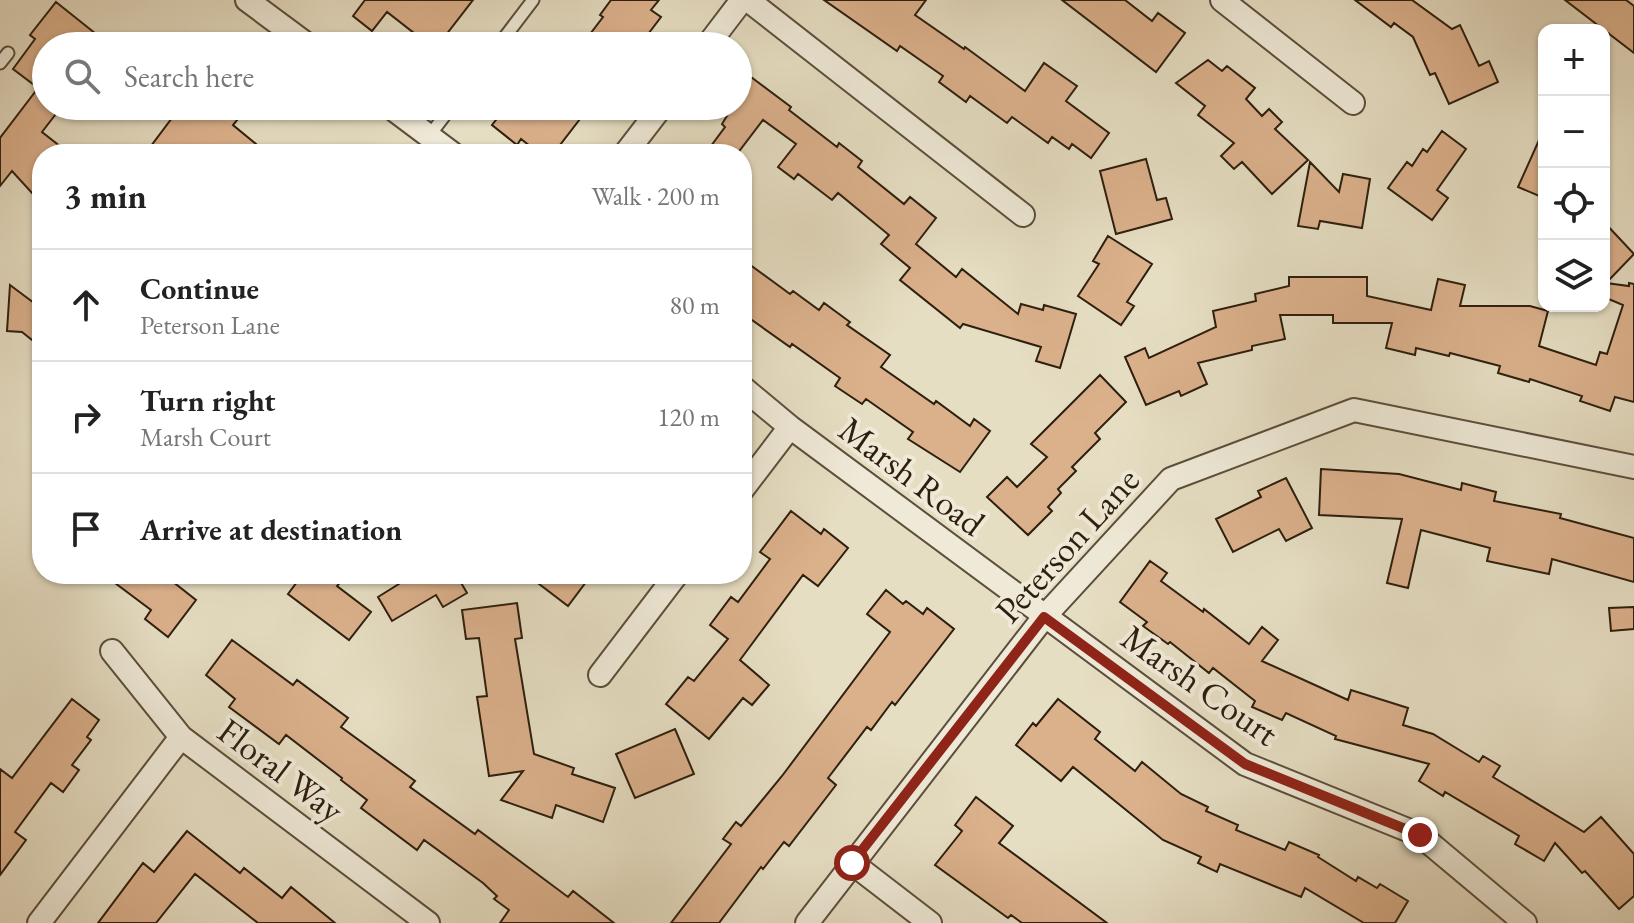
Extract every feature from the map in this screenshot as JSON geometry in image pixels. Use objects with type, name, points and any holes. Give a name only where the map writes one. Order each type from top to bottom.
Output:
[{"type":"street","points":[[247,0],[290,32]]},
{"type":"street","points":[[718,32],[742,0]]},
{"type":"street","points":[[748,0],[1023,215]]},
{"type":"street","points":[[1222,0],[1353,103]]},
{"type":"street","points":[[408,120],[440,144]]},
{"type":"street","points":[[633,144],[651,120]]},
{"type":"street","name":"Marsh Road","points":[[752,395],[1044,617]]},
{"type":"street","name":"Peterson Lane","points":[[807,923],[1044,617],[1171,479],[1354,410],[1634,467]]},
{"type":"street","points":[[752,477],[790,427]]},
{"type":"street","points":[[600,675],[669,584]]},
{"type":"street","name":"Marsh Court","points":[[1044,617],[1245,764],[1420,835],[1525,923]]},
{"type":"street","name":"Floral Way","points":[[112,651],[181,737],[428,923]]},
{"type":"street","points":[[39,923],[181,737]]},
{"type":"street","points":[[852,863],[930,923]]},
{"type":"lane","points":[[509,32],[533,0]]},
{"type":"lane","points":[[429,136],[441,120]]},
{"type":"building","points":[[365,0],[473,0],[448,32],[413,32],[387,12],[372,31],[353,16]]},
{"type":"building","points":[[611,0],[659,0],[651,10],[661,17],[650,32],[592,32],[603,17],[600,15]]},
{"type":"building","points":[[824,0],[926,0],[915,15],[1025,91],[1044,63],[1077,86],[1066,101],[1109,133],[1091,158],[1072,144],[1069,149],[1052,137],[1048,143],[1012,117],[1007,123],[970,96],[966,102],[939,82],[943,76],[900,46],[897,51]]},
{"type":"building","points":[[1062,0],[1125,0],[1152,21],[1158,13],[1185,33],[1156,72]]},
{"type":"building","points":[[1355,0],[1412,0],[1452,29],[1460,25],[1479,66],[1489,61],[1498,82],[1449,104],[1435,73],[1430,75],[1413,37],[1394,23],[1391,27]]},
{"type":"building","points":[[1565,0],[1626,0],[1634,6],[1634,53],[1610,35],[1610,24],[1596,24]]},
{"type":"building","points":[[56,2],[94,32],[32,32]]},
{"type":"building","points":[[32,43],[32,83],[13,69]]},
{"type":"building","points":[[1208,60],[1222,71],[1227,66],[1255,88],[1246,99],[1262,116],[1269,109],[1282,122],[1275,129],[1308,160],[1272,194],[1242,162],[1234,169],[1221,156],[1234,143],[1198,115],[1205,106],[1176,83]]},
{"type":"building","points":[[752,78],[837,147],[839,143],[862,161],[858,167],[904,204],[910,197],[936,218],[916,244],[956,277],[962,269],[1018,314],[1021,304],[1043,310],[1044,305],[1076,314],[1060,368],[1036,361],[1041,347],[963,324],[960,328],[900,280],[910,268],[881,244],[889,235],[838,193],[832,200],[798,174],[794,179],[778,167],[796,144],[763,120],[745,144],[712,144],[725,127],[722,124],[724,120],[752,120]]},
{"type":"building","points":[[32,96],[32,120],[51,120],[42,132],[57,144],[32,144],[32,193],[12,171],[0,186],[0,138]]},
{"type":"building","points":[[170,120],[237,120],[233,125],[256,144],[152,144]]},
{"type":"building","points":[[496,120],[579,120],[561,144],[527,144],[521,139],[516,144],[492,125]]},
{"type":"building","points":[[1442,131],[1466,149],[1437,190],[1448,198],[1432,220],[1388,188],[1407,162],[1412,166],[1423,149],[1427,152]]},
{"type":"building","points":[[1538,142],[1538,195],[1518,187]]},
{"type":"building","points":[[1146,159],[1157,200],[1166,198],[1172,219],[1116,234],[1100,171]]},
{"type":"building","points":[[1310,162],[1339,192],[1343,174],[1370,179],[1362,228],[1320,221],[1318,229],[1298,226]]},
{"type":"building","points":[[1610,228],[1634,254],[1610,279]]},
{"type":"building","points":[[1108,236],[1152,264],[1127,302],[1134,306],[1121,325],[1078,296],[1099,264],[1093,261]]},
{"type":"building","points":[[752,266],[790,294],[793,291],[819,310],[824,303],[850,322],[847,325],[890,355],[881,367],[970,426],[974,419],[990,431],[960,472],[908,439],[913,432],[866,399],[862,404],[835,386],[840,378],[792,344],[790,347],[752,320]]},
{"type":"building","points":[[1289,277],[1367,277],[1367,296],[1431,310],[1438,279],[1465,285],[1460,306],[1530,306],[1538,308],[1538,312],[1548,312],[1539,346],[1596,365],[1600,352],[1607,354],[1623,305],[1610,300],[1610,284],[1634,284],[1634,402],[1615,397],[1610,411],[1580,401],[1582,396],[1530,379],[1529,382],[1498,373],[1500,366],[1450,353],[1449,356],[1416,348],[1415,355],[1386,348],[1392,323],[1333,323],[1333,315],[1280,315],[1285,339],[1198,363],[1207,384],[1181,396],[1179,391],[1146,405],[1125,357],[1145,348],[1149,358],[1216,327],[1213,311],[1256,301],[1255,294],[1289,286]]},
{"type":"building","points":[[10,285],[32,302],[32,340],[22,332],[7,331]]},
{"type":"building","points":[[1100,375],[1126,402],[1095,433],[1100,439],[1072,467],[1076,471],[1058,489],[1061,493],[1048,507],[1052,511],[1028,535],[987,497],[1007,477],[1017,487],[1047,457],[1031,444]]},
{"type":"building","points":[[1321,469],[1399,474],[1461,490],[1462,483],[1496,492],[1494,501],[1561,514],[1560,518],[1634,538],[1634,582],[1552,559],[1549,574],[1487,561],[1490,548],[1421,530],[1408,588],[1387,583],[1402,519],[1319,515]]},
{"type":"building","points":[[1286,478],[1312,528],[1286,541],[1279,529],[1233,552],[1216,519],[1261,497],[1258,491]]},
{"type":"building","points":[[791,511],[821,534],[824,529],[848,548],[818,586],[803,575],[740,660],[769,685],[752,705],[743,698],[709,739],[666,704],[688,677],[694,681],[728,639],[710,625],[731,597],[738,602],[770,559],[760,552]]},
{"type":"building","points":[[1150,561],[1167,573],[1161,581],[1249,644],[1262,627],[1278,640],[1262,661],[1348,700],[1351,690],[1408,708],[1403,725],[1433,734],[1479,762],[1483,756],[1500,766],[1493,777],[1584,832],[1601,817],[1634,854],[1634,896],[1619,909],[1555,843],[1544,861],[1515,844],[1519,836],[1445,792],[1443,796],[1419,781],[1429,764],[1335,739],[1336,736],[1286,713],[1282,720],[1252,707],[1255,701],[1213,668],[1209,673],[1170,642],[1168,644],[1143,626],[1147,622],[1120,602]]},
{"type":"building","points":[[116,584],[176,584],[196,600],[168,637],[145,619],[151,610]]},
{"type":"building","points":[[296,584],[339,584],[337,586],[371,612],[349,640],[288,594]]},
{"type":"building","points":[[399,584],[462,584],[467,593],[443,607],[436,595],[392,621],[378,597]]},
{"type":"building","points":[[539,584],[584,584],[568,606]]},
{"type":"building","points":[[886,590],[903,604],[906,601],[923,614],[927,608],[954,629],[895,705],[892,702],[871,730],[867,727],[828,778],[836,785],[789,846],[784,842],[763,869],[761,867],[719,923],[671,923],[731,844],[723,839],[736,822],[741,826],[782,776],[890,632],[867,614]]},
{"type":"building","points":[[517,603],[522,638],[515,639],[534,754],[574,768],[572,774],[615,788],[603,822],[556,805],[552,818],[501,800],[523,771],[489,776],[477,697],[487,696],[479,638],[466,639],[462,610]]},
{"type":"building","points":[[1634,607],[1634,629],[1611,631],[1609,608]]},
{"type":"building","points":[[232,640],[293,685],[297,680],[348,718],[341,727],[415,781],[410,787],[475,834],[478,830],[568,897],[573,891],[614,923],[500,923],[509,910],[494,899],[497,896],[483,883],[424,840],[417,850],[361,808],[367,800],[286,735],[279,744],[229,707],[235,699],[206,675]]},
{"type":"building","points":[[72,699],[99,720],[87,737],[91,740],[72,765],[79,770],[63,792],[51,783],[15,832],[26,840],[0,875],[0,769],[12,778]]},
{"type":"building","points":[[1058,699],[1100,732],[1095,739],[1135,771],[1142,762],[1181,794],[1208,807],[1206,811],[1238,825],[1236,830],[1285,850],[1289,842],[1319,855],[1356,881],[1358,877],[1377,888],[1380,884],[1408,901],[1395,923],[1364,923],[1305,888],[1301,897],[1220,864],[1217,872],[1198,863],[1201,857],[1163,840],[1073,767],[1061,781],[1016,745]]},
{"type":"building","points":[[675,729],[694,774],[635,798],[616,754]]},
{"type":"building","points":[[976,797],[1013,826],[999,843],[1107,923],[1022,923],[1011,915],[1008,918],[935,865],[962,831],[955,825]]},
{"type":"building","points":[[187,831],[240,873],[244,868],[282,898],[291,887],[335,923],[258,923],[195,874],[156,923],[98,923],[143,863],[154,872]]},
{"type":"route","points":[[852,863],[1044,617],[1245,764],[1420,835]]}]
